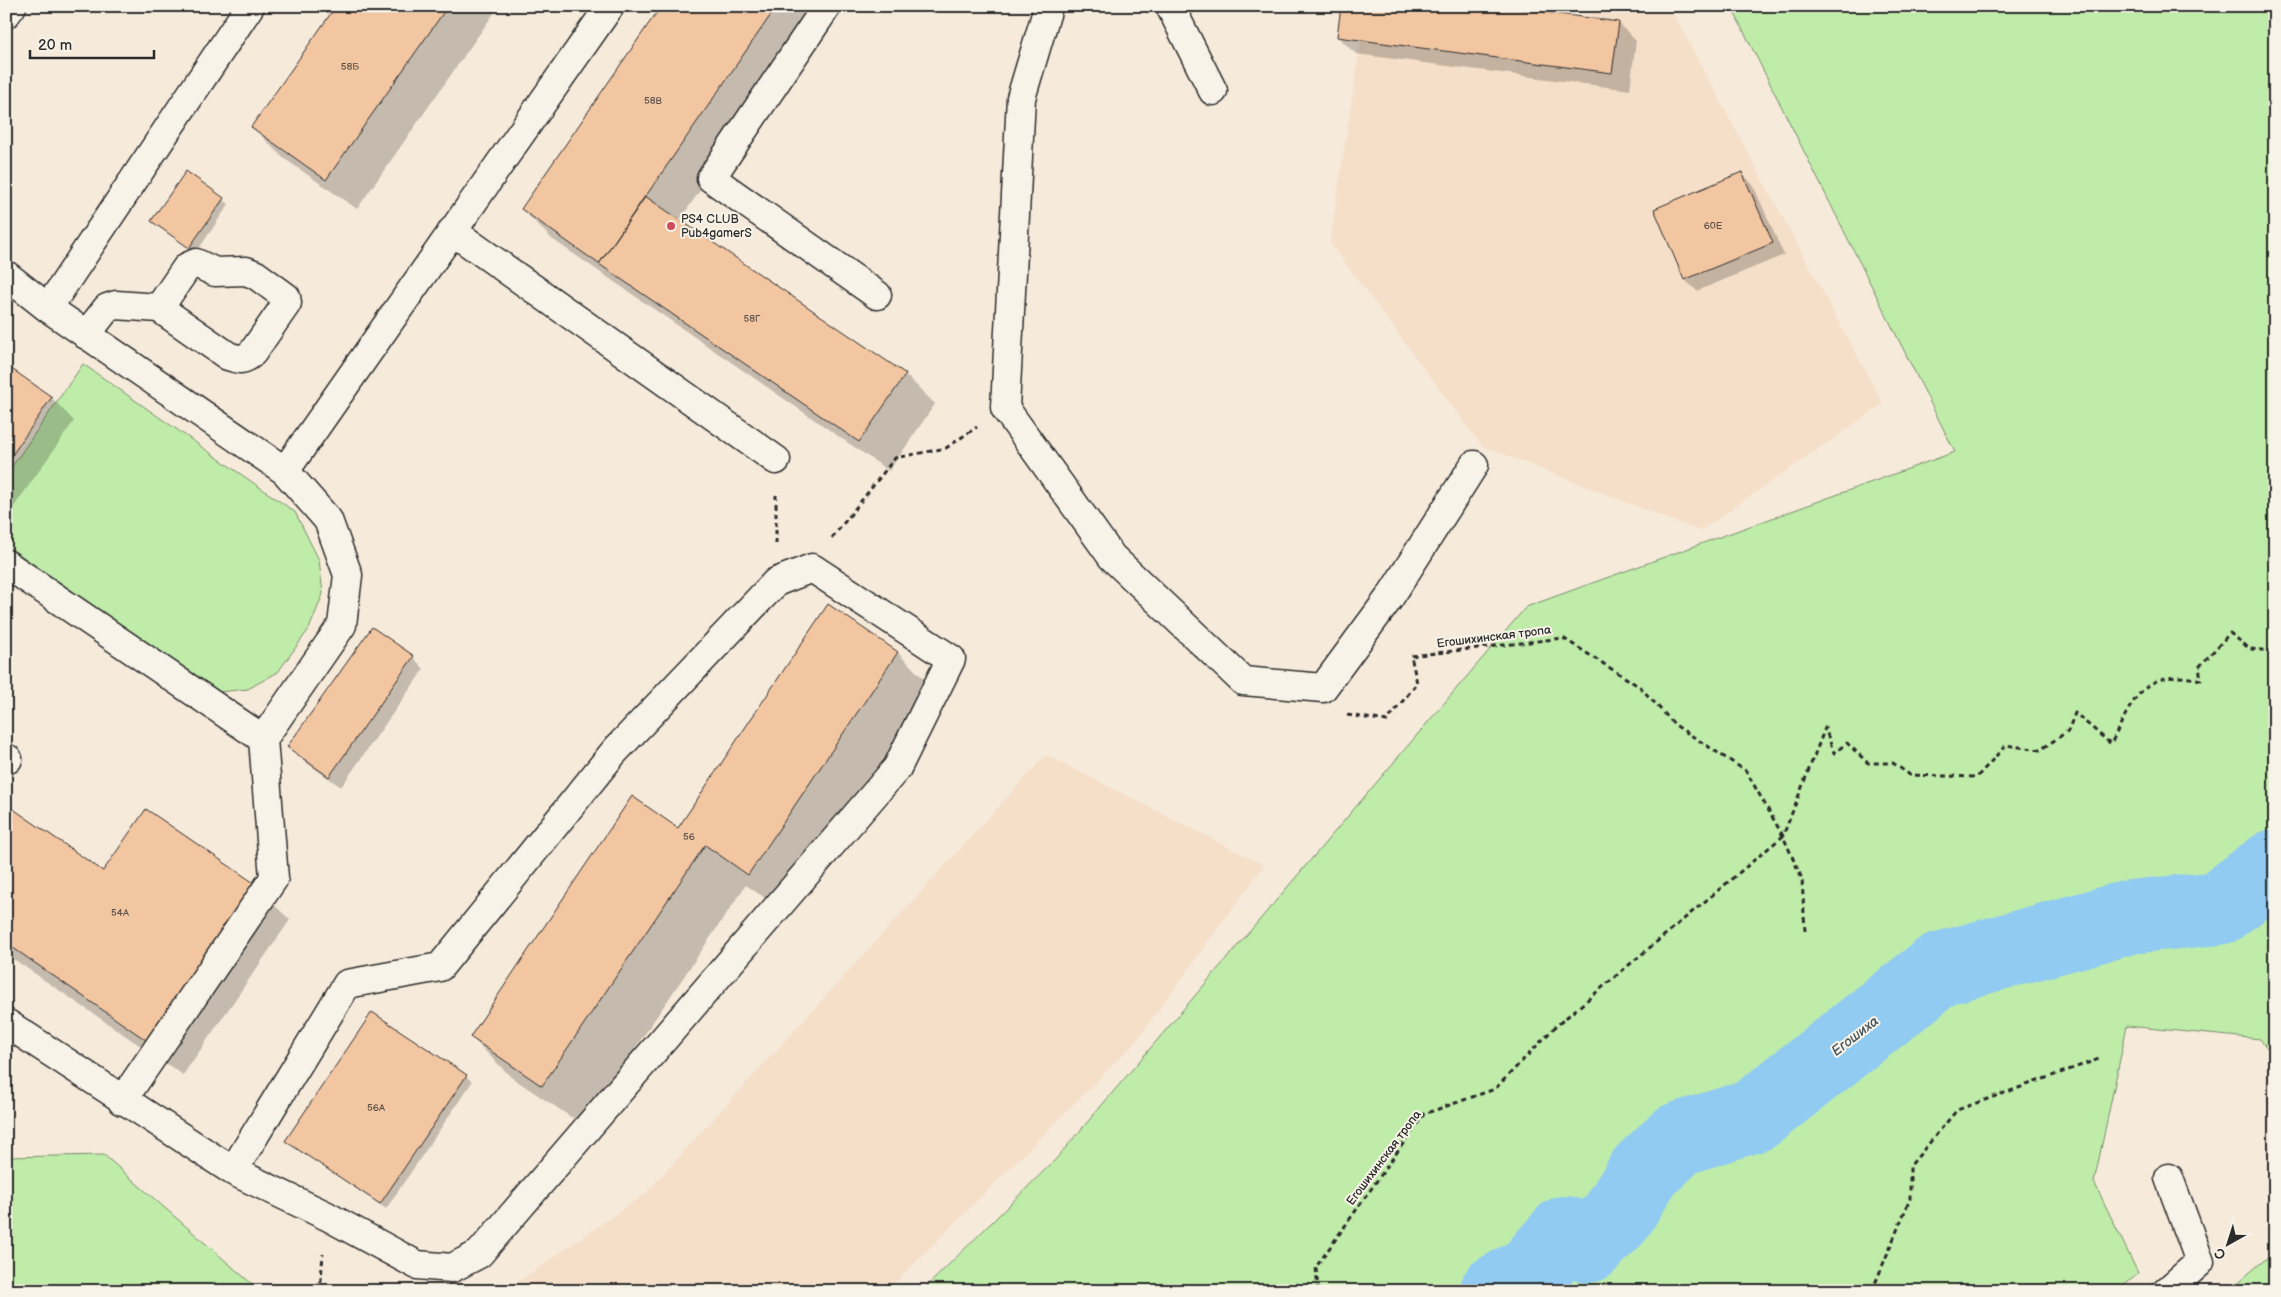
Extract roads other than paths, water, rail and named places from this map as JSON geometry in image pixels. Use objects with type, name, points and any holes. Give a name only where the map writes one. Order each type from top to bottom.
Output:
[{"type":"lane","points":[[6,14],[12,6]]},
{"type":"lane","points":[[48,308],[250,6]]},
{"type":"lane","points":[[285,471],[610,6]]},
{"type":"lane","points":[[827,6],[711,178],[877,295]]},
{"type":"lane","points":[[1047,6],[1021,98],[1005,408],[1112,557],[1243,681],[1323,688],[1390,597],[1474,465]]},
{"type":"lane","points":[[1170,6],[1213,91]]},
{"type":"lane","points":[[452,232],[776,460]]},
{"type":"lane","points":[[6,275],[86,335],[285,471],[328,520],[348,575],[342,625],[263,739],[274,878],[122,1101]]},
{"type":"lane","points":[[86,335],[107,308],[116,305],[160,308]]},
{"type":"lane","points":[[6,564],[263,739]]},
{"type":"lane","points":[[6,1024],[122,1101],[233,1171],[327,1216],[417,1265],[452,1268],[479,1254],[897,768],[951,659],[812,568],[776,582],[614,752],[440,967],[347,984],[233,1171]]},
{"type":"lane","points":[[2168,1291],[2200,1262],[2169,1178]]},
{"type":"waterway","name":"Егошиха","points":[[1497,1291],[1531,1272],[1565,1233],[1588,1246],[1616,1218],[1644,1172],[1679,1139],[1755,1115],[1940,969],[2130,917],[2219,908],[2275,866]]},
{"type":"place","name":"PS4 CLUB Pub4gamerS","points":[[671,226]]}]
